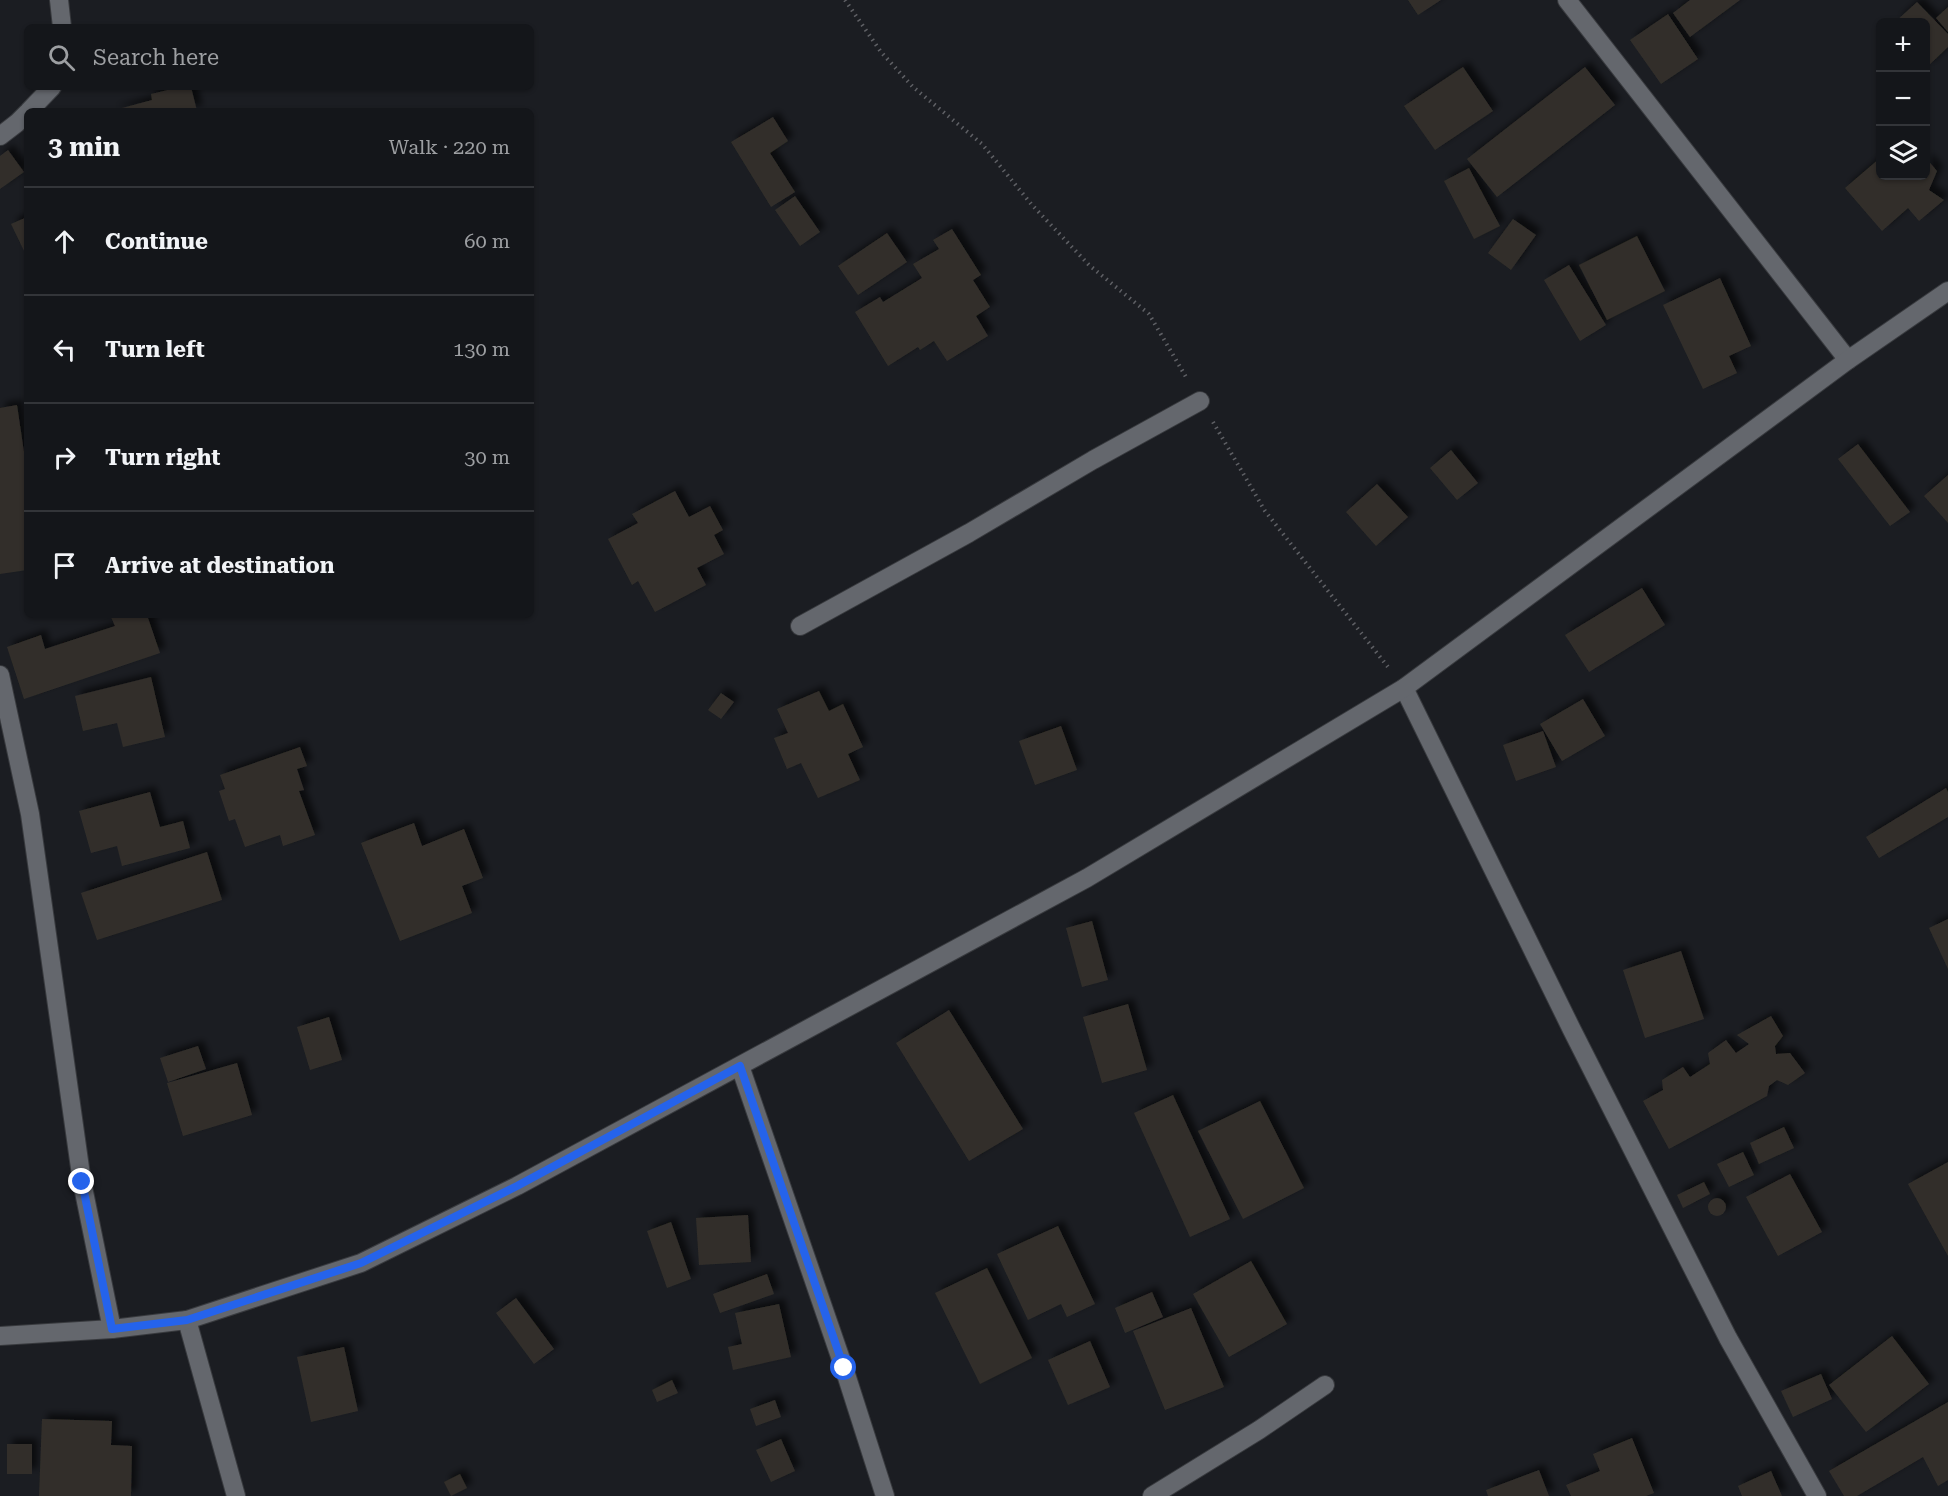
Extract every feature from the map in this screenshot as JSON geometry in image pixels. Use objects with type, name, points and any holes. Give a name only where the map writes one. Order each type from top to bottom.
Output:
[{"type":"street","points":[[59,0],[62,24]]},
{"type":"street","points":[[1567,0],[1848,360]]},
{"type":"street","points":[[32,108],[49,90]]},
{"type":"street","points":[[0,136],[24,116]]},
{"type":"street","points":[[0,1336],[112,1329],[187,1320],[361,1263],[517,1186],[1087,878],[1404,688],[1848,360],[1948,291]]},
{"type":"street","points":[[800,626],[1200,401]]},
{"type":"street","points":[[0,675],[30,813],[82,1182],[112,1329]]},
{"type":"street","points":[[1404,688],[1577,1041],[1728,1338],[1816,1496]]},
{"type":"street","points":[[740,1066],[844,1368],[885,1496]]},
{"type":"street","points":[[187,1320],[236,1496]]},
{"type":"street","points":[[1152,1496],[1259,1430],[1325,1385]]},
{"type":"path","points":[[845,0],[881,52],[913,87],[982,144],[1032,205],[1089,266],[1149,314],[1265,511],[1404,688]]},
{"type":"building","points":[[1408,0],[1441,0],[1418,15]]},
{"type":"building","points":[[1690,0],[1740,0],[1690,37],[1673,13]]},
{"type":"building","points":[[1917,2],[1948,34],[1948,47],[1930,64],[1930,18],[1899,18]]},
{"type":"building","points":[[1948,7],[1948,32],[1936,18]]},
{"type":"building","points":[[1668,14],[1698,59],[1661,84],[1630,40]]},
{"type":"building","points":[[1463,67],[1493,111],[1435,150],[1404,106]]},
{"type":"building","points":[[1585,67],[1615,105],[1497,197],[1467,159]]},
{"type":"building","points":[[168,90],[192,90],[196,108],[122,108],[152,100],[151,94]]},
{"type":"building","points":[[773,117],[788,141],[770,153],[795,192],[771,207],[731,142]]},
{"type":"building","points":[[8,150],[24,172],[0,189],[0,156]]},
{"type":"building","points":[[1876,161],[1876,180],[1930,180],[1930,163],[1937,171],[1929,190],[1944,200],[1919,221],[1908,208],[1882,231],[1845,188]]},
{"type":"building","points":[[1469,168],[1500,226],[1474,239],[1444,181]]},
{"type":"building","points":[[795,196],[820,232],[800,246],[775,210]]},
{"type":"building","points":[[24,218],[24,251],[11,224]]},
{"type":"building","points":[[1513,219],[1536,235],[1511,270],[1488,253]]},
{"type":"building","points":[[952,229],[981,275],[973,280],[990,307],[976,316],[988,336],[947,361],[934,341],[920,350],[918,347],[888,366],[855,312],[880,297],[883,302],[922,278],[913,264],[939,249],[933,240]]},
{"type":"building","points":[[887,233],[907,262],[858,295],[838,266]]},
{"type":"building","points":[[1637,236],[1665,291],[1607,320],[1579,265]]},
{"type":"building","points":[[1569,265],[1606,325],[1580,341],[1544,280]]},
{"type":"building","points":[[1720,278],[1751,346],[1729,356],[1737,373],[1703,389],[1663,305]]},
{"type":"building","points":[[17,405],[24,452],[24,570],[0,574],[0,408]]},
{"type":"building","points":[[1858,444],[1910,512],[1890,526],[1838,459]]},
{"type":"building","points":[[1451,450],[1478,483],[1457,500],[1430,468]]},
{"type":"building","points":[[1948,475],[1948,523],[1924,496]]},
{"type":"building","points":[[1377,484],[1408,517],[1376,546],[1346,512]]},
{"type":"building","points":[[675,491],[689,517],[710,506],[723,530],[714,535],[724,554],[697,568],[706,585],[655,612],[638,581],[632,585],[608,539],[638,523],[632,514]]},
{"type":"building","points":[[1642,588],[1665,625],[1589,672],[1565,635]]},
{"type":"building","points":[[111,618],[148,618],[160,653],[24,699],[7,647],[41,635],[45,649],[115,626]]},
{"type":"building","points":[[151,677],[165,737],[123,747],[117,723],[83,731],[75,696]]},
{"type":"building","points":[[819,691],[829,711],[843,704],[863,747],[848,754],[860,780],[818,798],[801,763],[787,769],[774,738],[788,733],[777,709]]},
{"type":"building","points":[[721,693],[734,702],[721,719],[708,710]]},
{"type":"building","points":[[1583,699],[1605,736],[1562,761],[1540,724]]},
{"type":"building","points":[[1061,726],[1077,770],[1035,785],[1019,741]]},
{"type":"building","points":[[1543,731],[1556,767],[1516,781],[1503,745]]},
{"type":"building","points":[[300,747],[307,766],[297,769],[304,790],[299,791],[315,835],[283,846],[280,835],[245,847],[235,819],[229,821],[219,791],[225,789],[220,775]]},
{"type":"building","points":[[1946,788],[1948,817],[1879,858],[1866,837]]},
{"type":"building","points":[[150,792],[160,827],[183,821],[190,848],[122,866],[117,846],[91,853],[79,811]]},
{"type":"building","points":[[414,823],[422,846],[464,829],[483,878],[462,886],[472,913],[400,941],[361,843]]},
{"type":"building","points":[[207,852],[222,900],[97,940],[81,893]]},
{"type":"building","points":[[1948,919],[1948,969],[1929,928]]},
{"type":"building","points":[[1092,921],[1108,980],[1082,987],[1066,928]]},
{"type":"building","points":[[1681,951],[1704,1019],[1645,1038],[1623,970]]},
{"type":"building","points":[[1128,1004],[1147,1070],[1102,1083],[1083,1017]]},
{"type":"building","points":[[949,1010],[1023,1129],[969,1161],[896,1043]]},
{"type":"building","points":[[1771,1016],[1783,1036],[1775,1046],[1776,1054],[1790,1053],[1805,1073],[1788,1085],[1777,1080],[1769,1086],[1767,1096],[1669,1149],[1643,1101],[1663,1090],[1662,1080],[1683,1067],[1690,1077],[1710,1064],[1708,1053],[1726,1040],[1736,1053],[1749,1044],[1737,1035]]},
{"type":"building","points":[[329,1017],[342,1060],[310,1070],[297,1027]]},
{"type":"building","points":[[198,1046],[206,1069],[168,1082],[160,1058]]},
{"type":"building","points":[[237,1063],[252,1115],[183,1136],[167,1083]]},
{"type":"building","points":[[1173,1095],[1230,1219],[1190,1237],[1134,1113]]},
{"type":"building","points":[[1260,1101],[1304,1188],[1243,1219],[1198,1131]]},
{"type":"building","points":[[1784,1127],[1794,1148],[1759,1164],[1750,1143]]},
{"type":"building","points":[[1743,1152],[1754,1175],[1729,1187],[1717,1164]]},
{"type":"building","points":[[1948,1162],[1948,1256],[1908,1184]]},
{"type":"building","points":[[1790,1174],[1822,1232],[1778,1256],[1746,1197]]},
{"type":"building","points":[[1704,1182],[1710,1194],[1683,1208],[1677,1195]]},
{"type":"building","points":[[1717,1198],[1723,1201],[1726,1207],[1723,1213],[1717,1216],[1711,1213],[1708,1207],[1711,1201]]},
{"type":"building","points":[[748,1215],[751,1262],[699,1265],[696,1218]]},
{"type":"building","points":[[671,1222],[691,1279],[667,1288],[647,1231]]},
{"type":"building","points":[[1058,1226],[1095,1304],[1067,1317],[1061,1304],[1028,1320],[997,1254]]},
{"type":"building","points":[[1251,1261],[1287,1324],[1229,1357],[1193,1294]]},
{"type":"building","points":[[987,1268],[1032,1358],[980,1384],[935,1293]]},
{"type":"building","points":[[767,1274],[774,1294],[720,1313],[713,1294]]},
{"type":"building","points":[[1152,1292],[1163,1317],[1125,1333],[1115,1308]]},
{"type":"building","points":[[516,1298],[554,1349],[534,1364],[496,1313]]},
{"type":"building","points":[[779,1304],[791,1357],[733,1370],[728,1347],[742,1344],[735,1313]]},
{"type":"building","points":[[1191,1308],[1224,1387],[1165,1410],[1133,1331]]},
{"type":"building","points":[[1892,1336],[1929,1384],[1866,1432],[1829,1385]]},
{"type":"building","points":[[1090,1341],[1110,1387],[1068,1405],[1048,1360]]},
{"type":"building","points":[[344,1347],[358,1411],[311,1422],[297,1357]]},
{"type":"building","points":[[1821,1374],[1832,1399],[1793,1417],[1781,1391]]},
{"type":"building","points":[[672,1380],[678,1393],[657,1402],[652,1390]]},
{"type":"building","points":[[775,1400],[781,1417],[756,1426],[750,1409]]},
{"type":"building","points":[[1948,1402],[1948,1480],[1938,1486],[1923,1457],[1857,1496],[1844,1496],[1829,1471]]},
{"type":"building","points":[[42,1419],[112,1421],[111,1445],[132,1446],[131,1496],[39,1496]]},
{"type":"building","points":[[1632,1438],[1654,1493],[1646,1496],[1571,1496],[1566,1485],[1600,1471],[1593,1454]]},
{"type":"building","points":[[781,1439],[795,1471],[771,1482],[756,1450]]},
{"type":"building","points":[[7,1444],[32,1444],[32,1474],[7,1474]]},
{"type":"building","points":[[1539,1470],[1549,1496],[1488,1496],[1486,1490]]},
{"type":"building","points":[[1771,1471],[1782,1496],[1742,1496],[1738,1486]]},
{"type":"building","points":[[460,1474],[467,1488],[451,1496],[444,1482]]},
{"type":"route","points":[[82,1182],[112,1329],[187,1320],[361,1263],[517,1186],[740,1066],[844,1368]]}]
